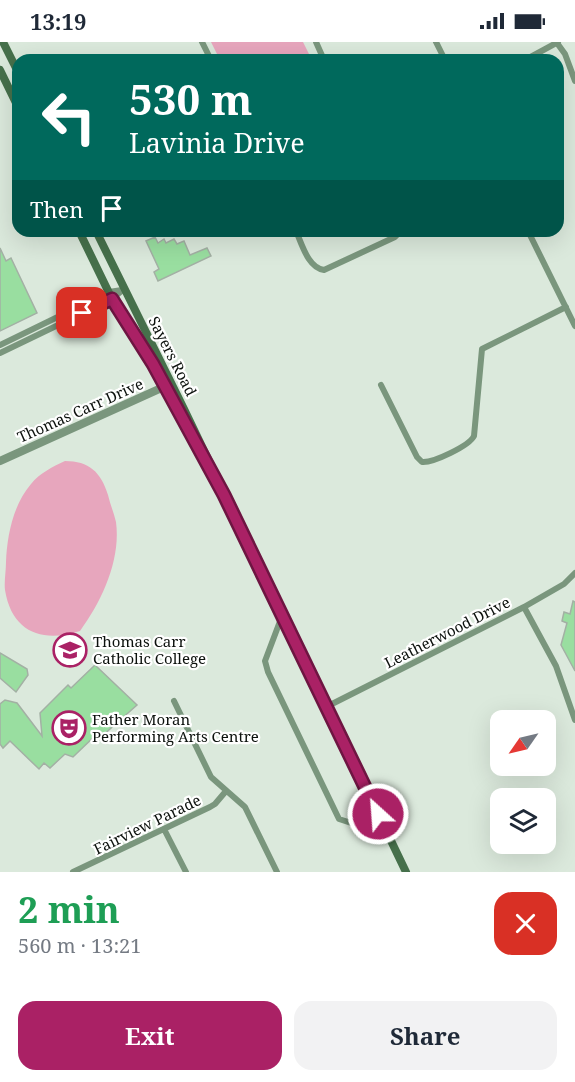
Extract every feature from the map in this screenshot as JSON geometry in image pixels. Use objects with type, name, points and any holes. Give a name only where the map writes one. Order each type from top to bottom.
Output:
[{"type":"main road","points":[[3,42],[12,60]]},
{"type":"main road","points":[[0,70],[12,94]]},
{"type":"main road","name":"Sayers Road","points":[[82,237],[111,296],[168,385]]},
{"type":"main road","name":"Sayers Road","points":[[99,237],[168,385],[224,495],[406,872]]},
{"type":"street","points":[[536,54],[558,42],[575,81]]},
{"type":"street","points":[[299,237],[312,264],[324,270],[394,237]]},
{"type":"street","points":[[531,237],[575,326]]},
{"type":"street","points":[[0,353],[124,289]]},
{"type":"street","points":[[0,345],[111,296]]},
{"type":"street","points":[[381,384],[417,457],[422,462],[429,462],[465,445],[474,436],[480,362],[483,353],[493,344],[566,307]]},
{"type":"street","name":"Thomas Carr Drive","points":[[0,461],[168,385]]},
{"type":"street","name":"Leatherwood Drive","points":[[326,707],[524,607],[564,584],[575,573]]},
{"type":"street","points":[[524,607],[556,666],[575,720]]},
{"type":"street","points":[[282,616],[265,662],[339,819],[388,835]]},
{"type":"street","points":[[174,701],[211,777],[245,807],[277,872]]},
{"type":"street","name":"Fairview Parade","points":[[74,872],[84,870],[215,804],[226,791]]},
{"type":"street","points":[[164,829],[186,872]]},
{"type":"shaded area","points":[[211,42],[303,42],[309,54],[217,54]]},
{"type":"shaded area","points":[[65,461],[81,463],[93,469],[102,480],[116,522],[116,551],[108,580],[96,607],[80,631],[54,636],[42,635],[22,625],[14,616],[9,605],[5,587],[8,542],[15,511],[25,492],[42,473]]},
{"type":"building","points":[[155,237],[158,243],[164,239],[166,243],[174,239],[177,244],[184,241],[190,255],[207,248],[211,256],[158,281],[154,272],[159,269],[146,241]]},
{"type":"building","points":[[0,248],[6,261],[11,258],[37,313],[0,331]]},
{"type":"building","points":[[573,601],[575,602],[575,671],[561,645],[567,623],[562,621],[564,612],[570,614]]},
{"type":"building","points":[[0,653],[27,669],[28,675],[16,692],[0,678]]},
{"type":"building","points":[[95,665],[137,705],[101,737],[98,733],[73,757],[65,754],[50,768],[44,763],[39,769],[10,741],[3,748],[0,744],[0,704],[5,700],[17,703],[42,736],[40,713],[68,685],[71,688]]},
{"type":"place","name":"Thomas Carr Catholic College","points":[[70,650]]},
{"type":"place","name":"Father Moran Performing Arts Centre","points":[[69,728]]},
{"type":"route","points":[[82,313],[112,299],[153,364],[184,425],[224,495],[378,814]]}]
